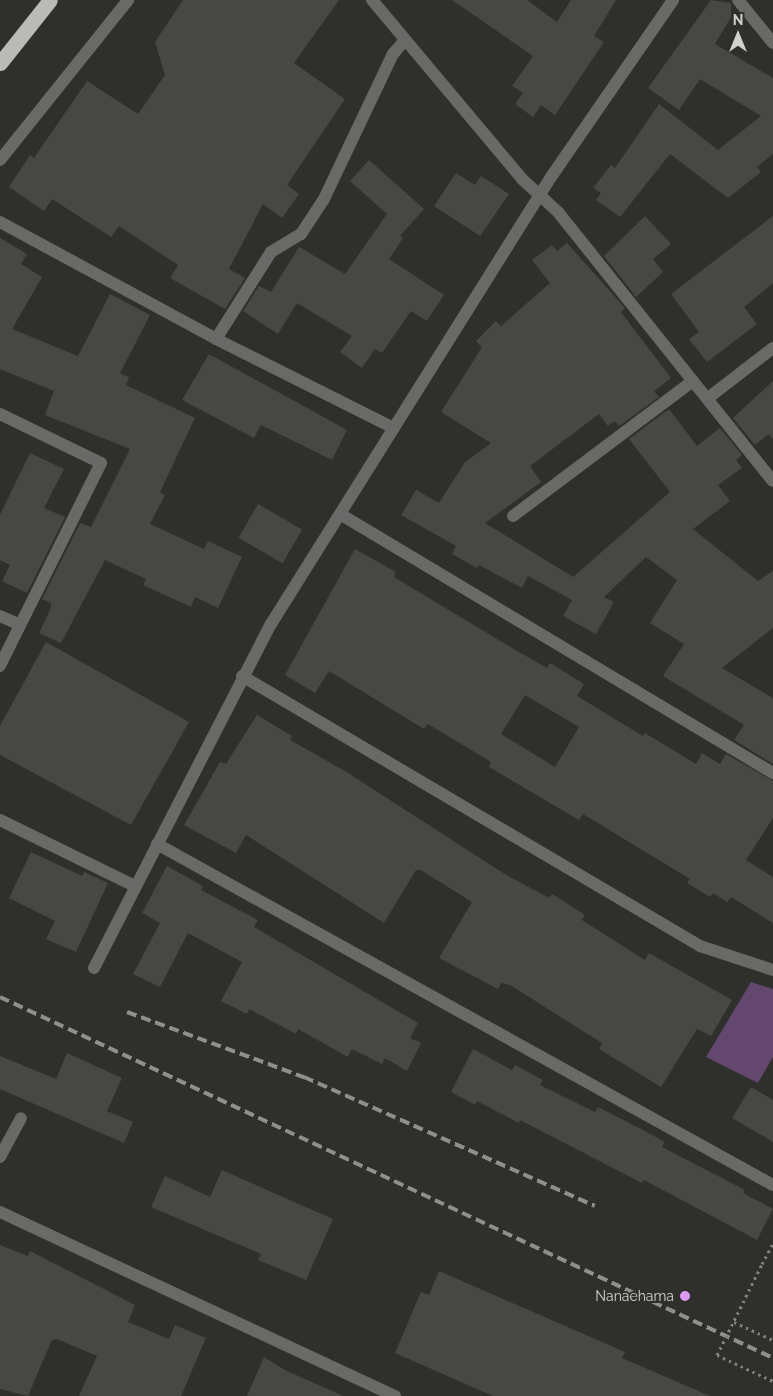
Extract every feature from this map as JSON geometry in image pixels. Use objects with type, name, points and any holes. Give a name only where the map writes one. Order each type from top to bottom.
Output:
[{"type":"highway","points":[[0,63],[50,0]]},
{"type":"street","points":[[0,160],[128,0]]},
{"type":"street","points":[[372,0],[540,196],[558,212],[773,481]]},
{"type":"street","points":[[94,968],[242,676],[340,514],[540,196],[673,0]]},
{"type":"street","points":[[738,0],[773,43]]},
{"type":"street","points":[[216,339],[271,252],[301,234],[324,199],[393,54],[405,40]]},
{"type":"street","points":[[0,222],[216,339],[394,428]]},
{"type":"street","points":[[708,398],[773,348]]},
{"type":"street","points":[[513,516],[693,380]]},
{"type":"street","points":[[0,414],[100,463],[0,666]]},
{"type":"street","points":[[340,514],[773,773]]},
{"type":"street","points":[[0,616],[20,625]]},
{"type":"street","points":[[242,676],[700,946],[773,970]]},
{"type":"street","points":[[0,820],[135,886]]},
{"type":"street","points":[[157,844],[773,1185]]},
{"type":"street","points":[[0,1157],[21,1118]]},
{"type":"street","points":[[0,1212],[395,1396]]},
{"type":"path","points":[[773,1242],[717,1355],[773,1380]]},
{"type":"path","points":[[734,1322],[773,1340]]},
{"type":"shaded area","points":[[751,982],[773,989],[773,1057],[758,1083],[706,1057]]},
{"type":"building","points":[[183,0],[339,0],[294,63],[345,99],[287,185],[299,194],[282,218],[263,204],[229,269],[245,278],[225,309],[170,278],[178,265],[119,226],[111,237],[52,199],[44,211],[9,187],[30,155],[34,158],[87,81],[138,114],[165,75],[155,42]]},
{"type":"building","points":[[452,0],[527,0],[557,22],[571,0],[616,0],[594,36],[604,42],[555,115],[541,105],[533,117],[515,104],[523,93],[512,86],[533,56]]},
{"type":"building","points":[[711,0],[731,3],[731,17],[715,44],[773,78],[773,154],[757,167],[761,172],[728,198],[670,154],[620,217],[596,200],[601,193],[593,188],[611,165],[615,168],[659,104],[718,150],[761,116],[700,79],[679,110],[648,88]]},
{"type":"building","points":[[369,160],[424,209],[400,236],[403,238],[389,259],[444,295],[427,321],[411,311],[382,353],[375,349],[362,368],[340,352],[352,336],[297,303],[278,334],[243,311],[259,286],[271,292],[299,247],[345,274],[387,214],[350,181]]},
{"type":"building","points":[[456,173],[475,185],[481,176],[509,194],[480,236],[434,206]]},
{"type":"building","points":[[645,216],[671,244],[653,259],[663,272],[636,297],[604,256]]},
{"type":"building","points":[[773,216],[773,283],[744,307],[757,324],[707,362],[689,339],[699,332],[671,294]]},
{"type":"building","points":[[0,238],[27,254],[21,264],[42,277],[12,329],[78,356],[110,294],[150,315],[120,373],[129,377],[126,385],[195,418],[160,492],[165,495],[150,524],[204,549],[208,541],[242,557],[218,608],[195,597],[191,607],[143,585],[146,579],[105,560],[61,643],[39,633],[51,608],[51,603],[42,599],[80,523],[91,527],[130,449],[45,415],[54,391],[0,369]]},
{"type":"building","points":[[567,243],[625,308],[621,312],[671,378],[654,391],[659,397],[619,426],[615,421],[608,426],[599,414],[530,466],[541,482],[485,523],[573,577],[670,492],[629,439],[669,409],[697,446],[720,428],[742,455],[736,460],[742,468],[718,485],[730,501],[693,529],[758,581],[773,571],[773,628],[722,668],[773,698],[773,764],[734,740],[744,725],[663,676],[684,644],[650,623],[677,580],[646,557],[604,597],[614,602],[596,634],[563,616],[572,600],[528,576],[522,588],[479,565],[477,568],[452,554],[456,546],[401,515],[416,490],[439,503],[465,462],[491,443],[441,412],[482,347],[476,341],[496,321],[501,326],[550,283],[532,260],[552,245],[557,251]]},
{"type":"building","points":[[209,354],[347,430],[332,460],[261,425],[254,438],[182,400]]},
{"type":"building","points":[[773,381],[773,439],[769,434],[755,445],[733,418]]},
{"type":"building","points":[[30,453],[64,469],[44,508],[65,517],[27,593],[2,581],[10,565],[0,560],[0,515]]},
{"type":"building","points":[[258,504],[302,530],[283,563],[239,538]]},
{"type":"building","points":[[355,549],[396,572],[394,577],[512,648],[547,668],[550,663],[584,684],[577,696],[643,736],[645,733],[696,764],[702,753],[720,764],[726,754],[773,781],[773,818],[746,860],[773,877],[773,923],[731,897],[727,902],[713,893],[710,897],[687,883],[690,879],[583,814],[579,820],[489,767],[491,762],[428,724],[424,729],[329,671],[315,693],[285,675]],"holes":[[[525,695],[579,727],[555,767],[501,734]]]},
{"type":"building","points":[[46,642],[189,722],[131,825],[0,755],[0,726]]},
{"type":"building","points":[[257,715],[292,736],[290,740],[345,771],[503,873],[549,898],[552,894],[585,915],[582,920],[645,960],[649,953],[732,1000],[711,1036],[697,1029],[661,1087],[599,1049],[602,1043],[510,985],[501,983],[498,989],[439,958],[472,902],[421,870],[416,870],[384,923],[246,835],[236,853],[184,825],[220,762],[226,764]]},
{"type":"building","points":[[31,852],[82,876],[84,872],[108,883],[76,952],[46,939],[55,921],[9,898]]},
{"type":"building","points":[[167,866],[203,886],[201,890],[258,920],[254,927],[418,1023],[410,1038],[421,1043],[407,1071],[385,1058],[382,1064],[352,1049],[348,1057],[298,1029],[296,1034],[249,1009],[247,1014],[221,1001],[242,962],[188,933],[160,987],[133,974],[160,923],[142,913]]},
{"type":"building","points":[[473,1049],[512,1070],[515,1065],[543,1080],[540,1085],[595,1112],[598,1107],[641,1129],[665,1142],[662,1147],[745,1190],[743,1193],[773,1209],[757,1240],[644,1180],[642,1183],[520,1120],[519,1123],[477,1101],[475,1105],[451,1092]]},
{"type":"building","points":[[67,1053],[122,1078],[107,1111],[133,1122],[124,1143],[0,1089],[0,1056],[56,1079]]},
{"type":"building","points":[[751,1087],[773,1100],[773,1142],[732,1118]]},
{"type":"building","points":[[222,1170],[333,1219],[306,1280],[258,1260],[261,1254],[151,1207],[165,1176],[210,1197]]},
{"type":"building","points":[[0,1245],[28,1256],[30,1251],[135,1305],[128,1322],[169,1339],[175,1325],[206,1338],[181,1396],[79,1396],[97,1356],[57,1339],[52,1340],[28,1396],[0,1389]]},
{"type":"building","points":[[439,1271],[625,1352],[622,1358],[710,1396],[493,1396],[395,1353],[421,1292],[429,1295]]},
{"type":"building","points":[[264,1357],[285,1370],[343,1396],[247,1396]]},
{"type":"railway","points":[[0,997],[773,1358]]},
{"type":"railway","points":[[127,1012],[304,1077],[595,1206]]},
{"type":"place","name":"Nanaehama","points":[[685,1296]]}]
